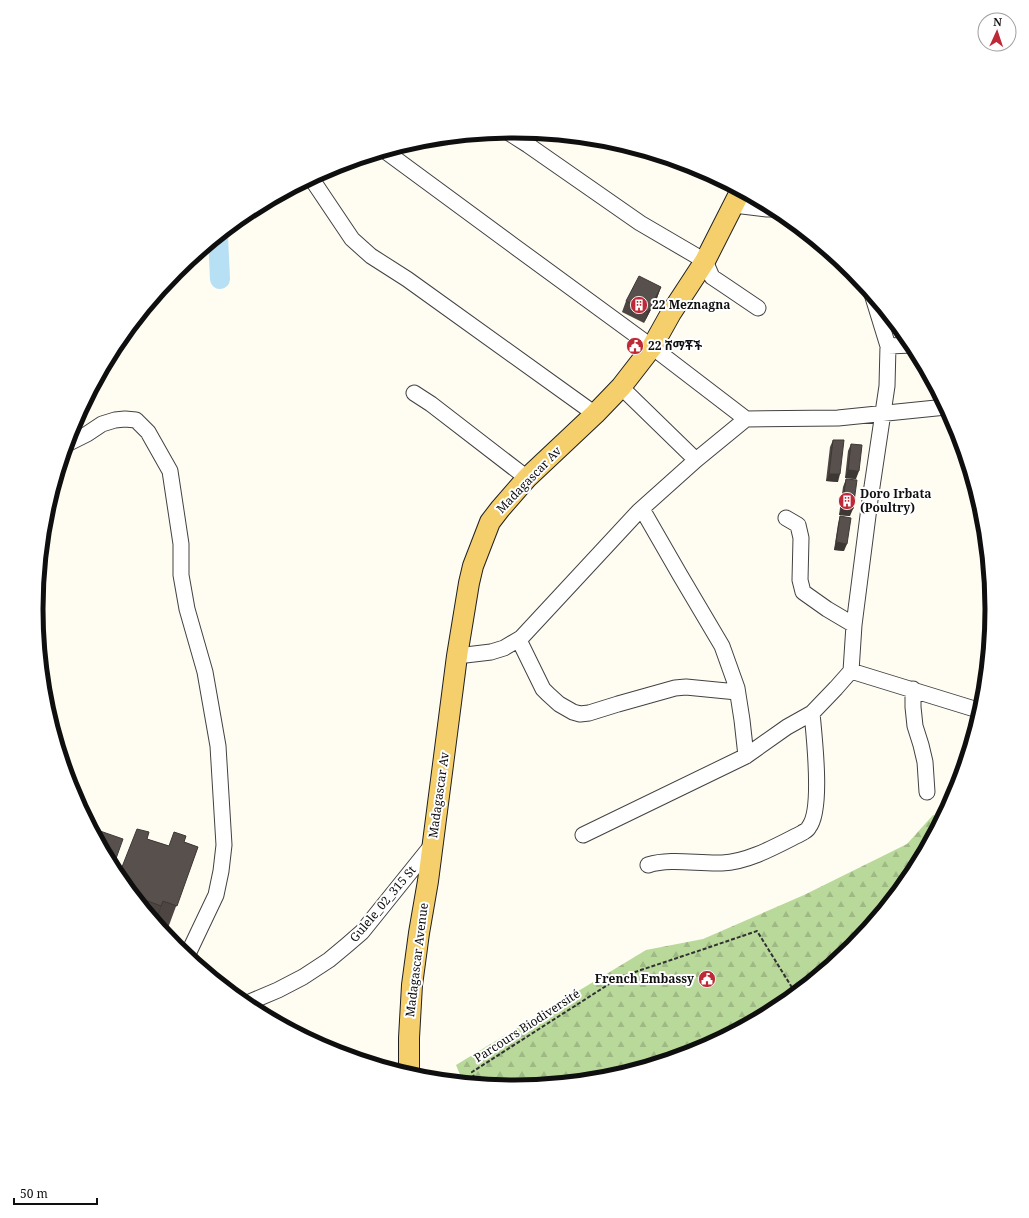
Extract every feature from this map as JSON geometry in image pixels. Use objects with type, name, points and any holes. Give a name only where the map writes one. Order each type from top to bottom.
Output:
[{"type":"main road","name":"Madagascar Av","points":[[432,845],[457,656],[469,583],[473,566],[490,522],[528,478],[621,387],[652,347],[671,313],[705,261],[737,197]]},
{"type":"main road","name":"Madagascar Avenue","points":[[409,1068],[412,985],[432,845]]},
{"type":"street","points":[[517,138],[640,223],[705,261],[712,277],[758,308]]},
{"type":"street","points":[[390,155],[652,347],[746,419],[838,418],[940,408]]},
{"type":"street","points":[[314,182],[352,240],[371,256],[407,279],[595,414]]},
{"type":"street","points":[[737,197],[756,204]]},
{"type":"street","points":[[583,836],[746,756],[812,712],[851,671],[854,625],[870,500],[887,386],[888,346],[876,306]]},
{"type":"street","points":[[888,346],[906,345]]},
{"type":"street","points":[[621,387],[696,460]]},
{"type":"street","points":[[414,393],[431,404],[528,478]]},
{"type":"street","points":[[457,656],[491,652],[504,648],[519,640],[642,509],[696,460],[746,419]]},
{"type":"street","points":[[75,440],[102,424],[115,420],[136,420],[148,432],[170,472],[181,544],[181,575],[187,609],[205,672],[218,746],[224,845],[221,872],[216,895],[190,950]]},
{"type":"street","points":[[642,509],[722,646],[737,692],[746,756]]},
{"type":"street","points":[[786,518],[798,525],[801,538],[800,580],[803,592],[827,610],[854,625]]},
{"type":"street","points":[[519,640],[543,689],[559,704],[573,712],[580,714],[589,713],[668,690],[686,687],[737,692]]},
{"type":"street","points":[[851,671],[975,709]]},
{"type":"street","points":[[913,689],[915,726],[925,762],[927,792]]},
{"type":"street","points":[[648,865],[654,863],[686,862],[723,863],[753,857],[802,833],[809,828],[813,820],[815,809],[816,776],[812,712]]},
{"type":"street","name":"Gulele_02_315 St","points":[[253,1001],[303,977],[329,960],[362,932],[432,845]]},
{"type":"path","name":"Parcours Biodiversité","points":[[475,1078],[472,1072],[620,977],[757,930],[793,989]]},
{"type":"green space","name":"French Embassy","points":[[933,815],[937,817],[907,871],[889,896],[848,942],[802,983],[776,1001],[723,1032],[695,1045],[666,1055],[637,1064],[606,1071],[545,1079],[514,1080],[461,1077],[456,1065],[646,950],[703,939],[804,895],[907,844]]},
{"type":"building","points":[[639,276],[661,287],[648,312],[626,301]]},
{"type":"building","points":[[833,440],[844,440],[840,474],[829,474]]},
{"type":"building","points":[[851,444],[862,445],[859,471],[848,470]]},
{"type":"building","points":[[846,479],[857,480],[853,509],[842,507]]},
{"type":"building","points":[[840,516],[851,518],[847,544],[836,542]]},
{"type":"building","points":[[137,829],[149,832],[147,839],[169,846],[174,832],[186,836],[184,842],[198,847],[177,906],[163,901],[161,906],[143,899],[121,869]]},
{"type":"building","points":[[100,831],[123,839],[115,860],[106,845]]},
{"type":"waterway","points":[[218,243],[220,279]]},
{"type":"place","name":"22 Meznagna","points":[[639,305]]},
{"type":"place","name":"22 ሸማቾች","points":[[635,346]]},
{"type":"place","name":"Doro Irbata (Poultry)","points":[[847,501]]},
{"type":"place","name":"French Embassy","points":[[707,979]]}]
